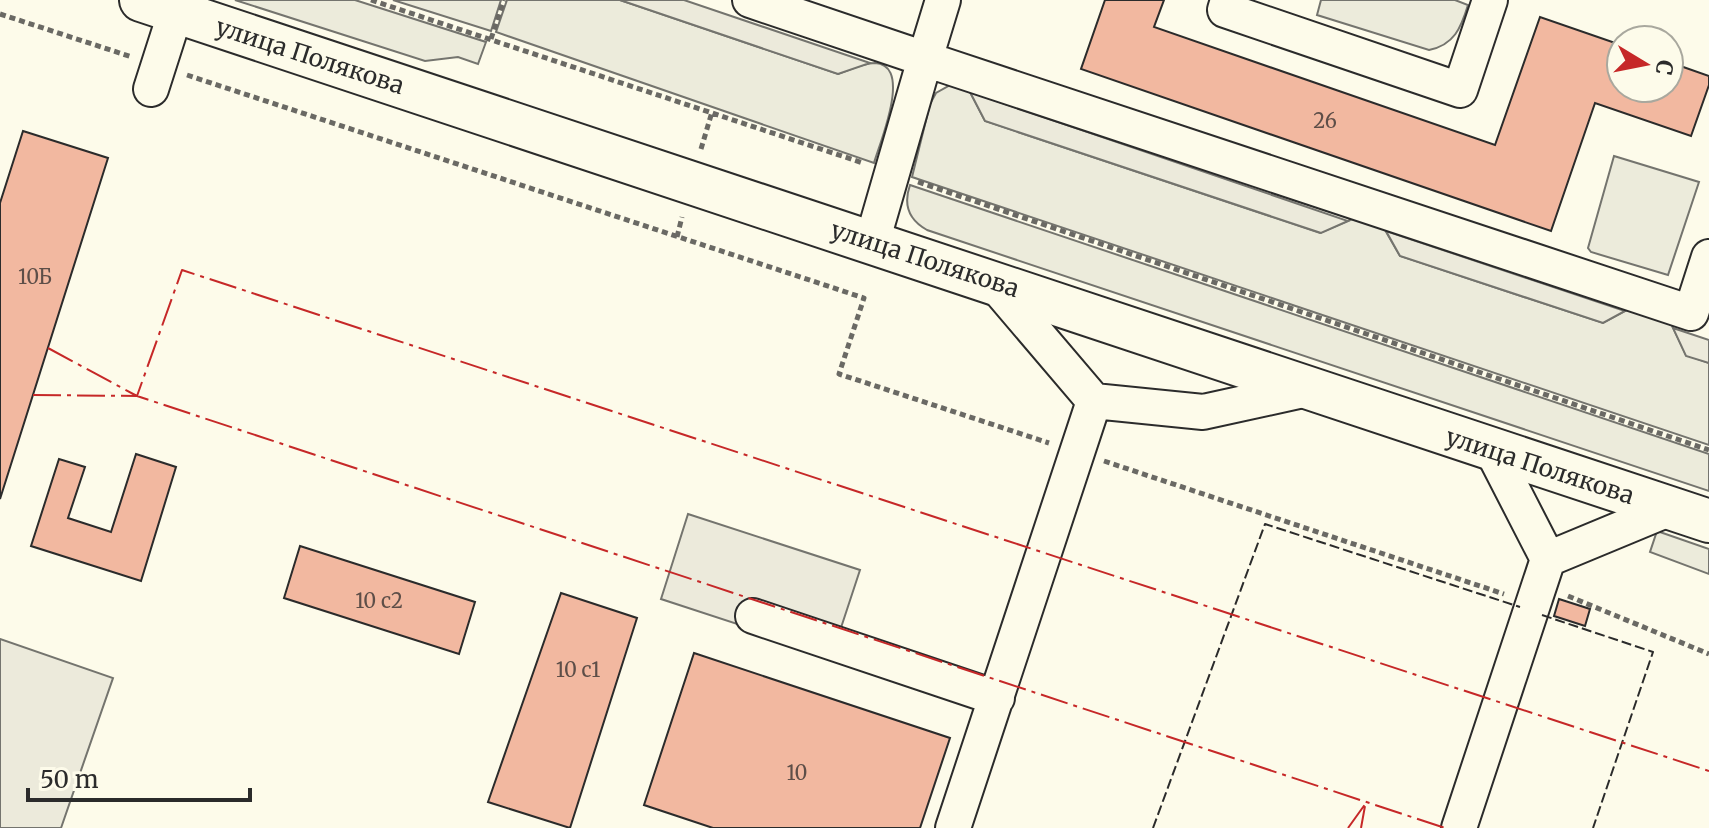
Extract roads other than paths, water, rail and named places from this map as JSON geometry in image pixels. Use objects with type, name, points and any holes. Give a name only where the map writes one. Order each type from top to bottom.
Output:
[{"type":"main road","name":"улица Полякова","points":[[159,6],[990,280],[1493,452],[1690,514]]},
{"type":"lane","points":[[750,0],[1700,316],[1709,257]]},
{"type":"lane","points":[[872,242],[943,0]]},
{"type":"lane","points":[[1228,0],[1225,10],[1460,90],[1490,0]]},
{"type":"lane","points":[[155,78],[159,6]]},
{"type":"lane","points":[[990,280],[1094,401],[1203,412],[1308,389]]},
{"type":"lane","points":[[953,828],[1094,401]]},
{"type":"lane","points":[[1459,828],[1544,573],[1493,452]]},
{"type":"lane","points":[[1544,573],[1690,514]]},
{"type":"lane","points":[[753,616],[997,698]]}]
